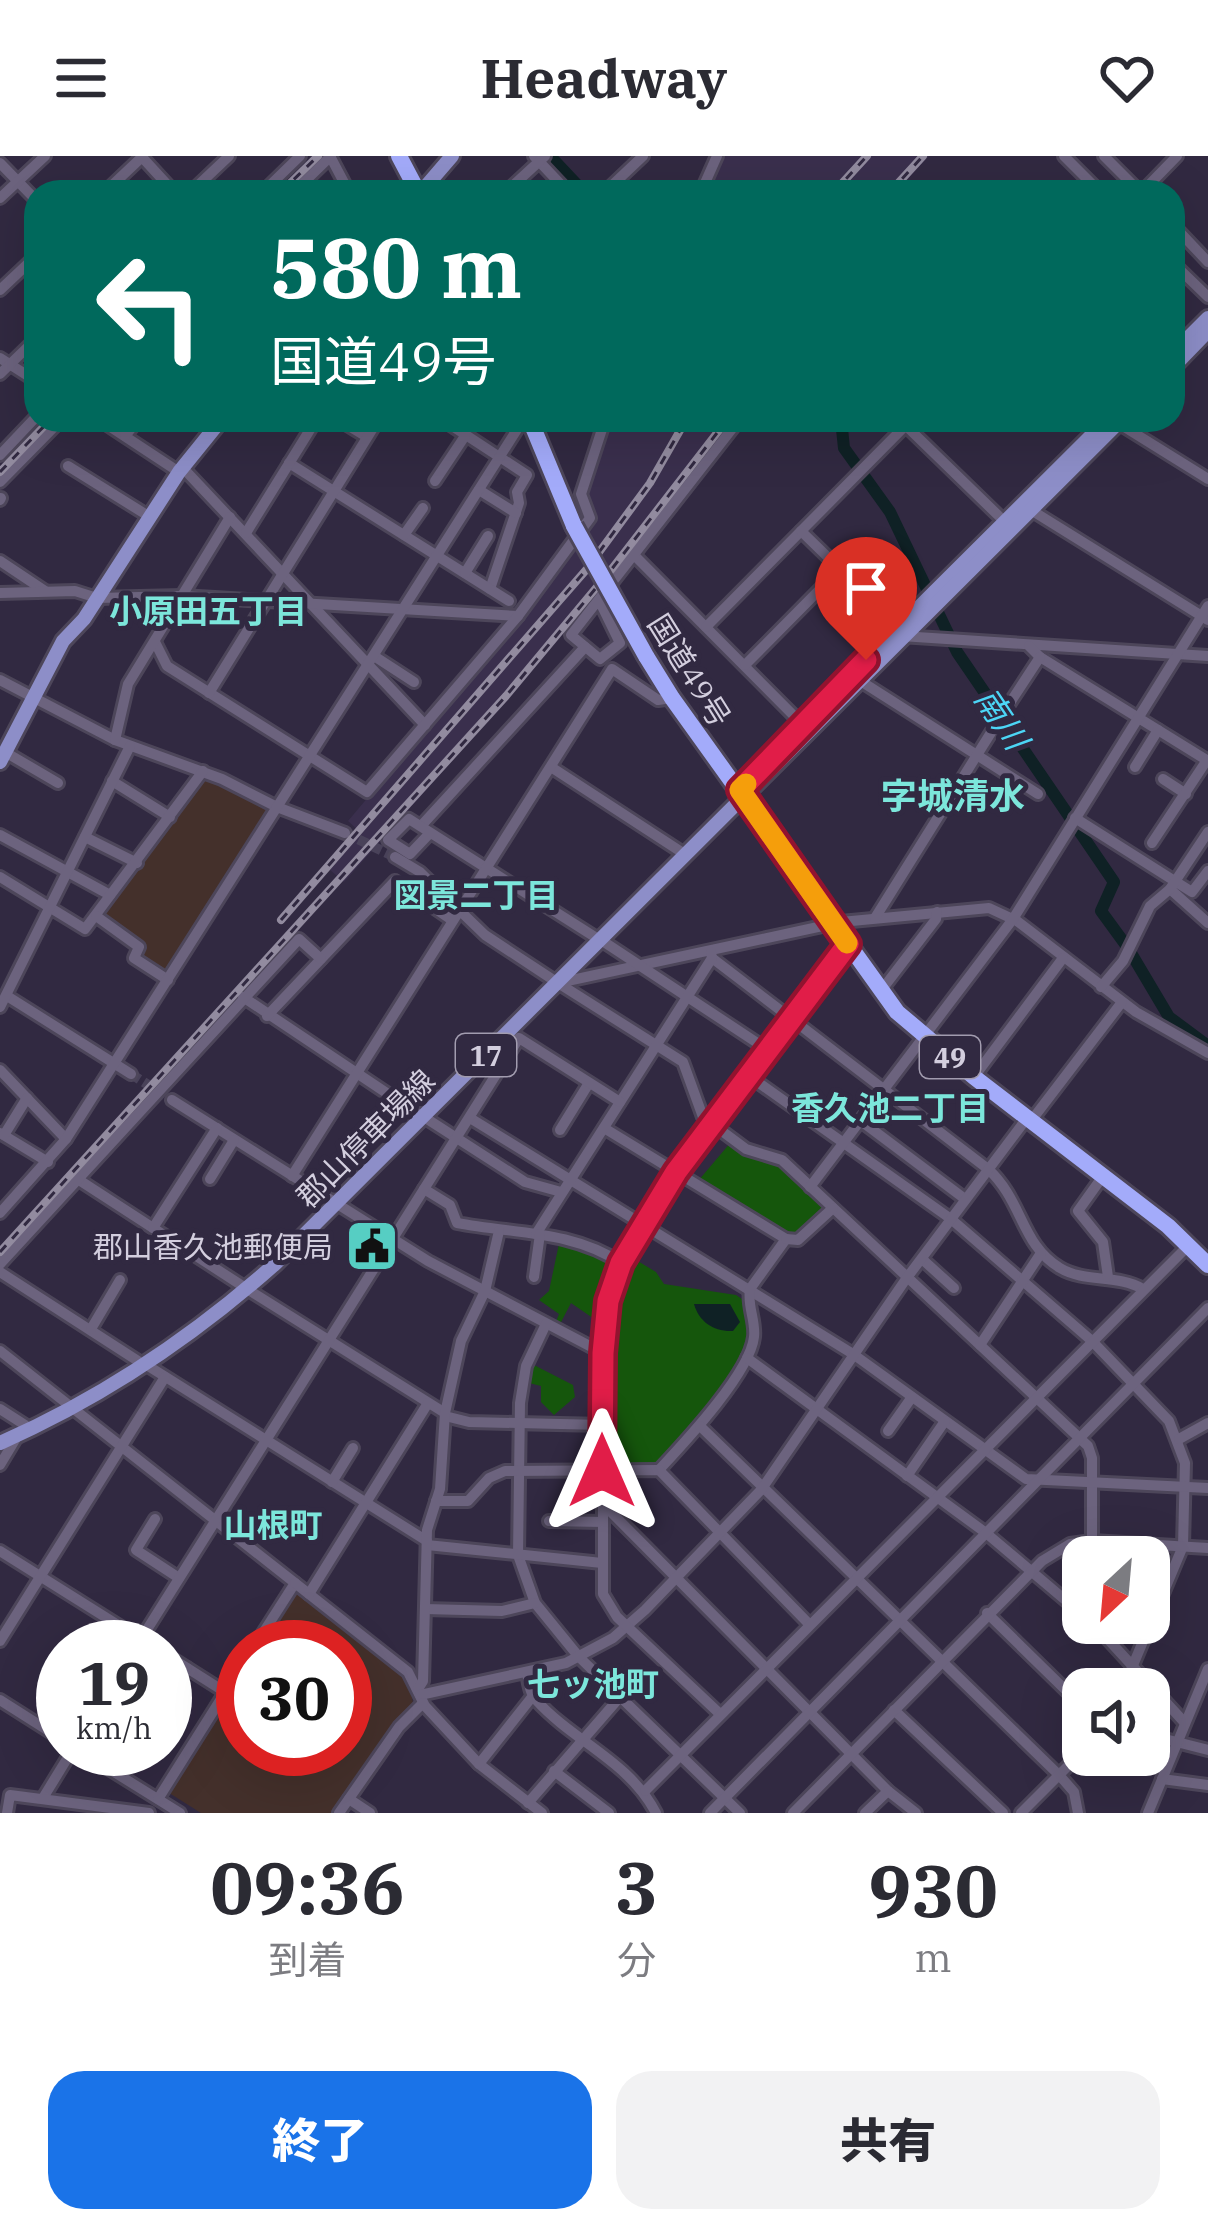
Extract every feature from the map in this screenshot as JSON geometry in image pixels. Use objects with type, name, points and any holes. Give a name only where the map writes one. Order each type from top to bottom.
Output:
[{"type":"highway","name":"国道49号","points":[[532,432],[574,526],[672,698],[880,992],[974,1077],[1190,1244],[1208,1265]]},
{"type":"main road","points":[[431,180],[452,156]]},
{"type":"main road","points":[[1185,341],[1208,318]]},
{"type":"main road","points":[[3,757],[63,641],[98,598],[181,470],[211,432]]},
{"type":"main road","name":"郡山停車場線","points":[[0,1440],[142,1363],[244,1287],[859,680],[1005,522],[1104,432]]},
{"type":"main road","name":"郡山停車場線","points":[[930,603],[1031,510],[1105,432]]},
{"type":"main road","name":"郡山停車場線","points":[[743,794],[802,724],[900,635]]},
{"type":"street","points":[[0,198],[45,156]]},
{"type":"street","points":[[117,180],[142,156],[163,180]]},
{"type":"street","points":[[204,180],[229,156]]},
{"type":"street","points":[[275,180],[300,156]]},
{"type":"street","points":[[306,180],[330,156]]},
{"type":"street","points":[[618,180],[643,156]]},
{"type":"street","points":[[1064,156],[1088,180]]},
{"type":"street","points":[[1103,156],[1128,180]]},
{"type":"street","points":[[1153,180],[1177,156]]},
{"type":"street","points":[[518,180],[540,158]]},
{"type":"street","points":[[0,163],[24,187]]},
{"type":"street","points":[[1185,238],[1208,262]]},
{"type":"street","points":[[0,290],[24,267]]},
{"type":"street","points":[[1185,275],[1208,297]]},
{"type":"street","points":[[0,374],[5,361]]},
{"type":"street","points":[[0,455],[24,430]]},
{"type":"street","points":[[0,482],[49,432]]},
{"type":"street","points":[[119,432],[181,470],[370,661],[425,725]]},
{"type":"street","points":[[125,436],[128,432]]},
{"type":"street","points":[[246,533],[308,432]]},
{"type":"street","points":[[359,432],[367,437]]},
{"type":"street","points":[[209,693],[371,432]]},
{"type":"street","points":[[460,432],[527,475],[518,491],[516,513],[490,589]]},
{"type":"street","points":[[2,1208],[66,1139],[518,432]]},
{"type":"street","points":[[155,642],[167,666],[367,792],[518,616],[590,518],[581,494],[601,432]]},
{"type":"street","points":[[599,600],[620,643],[600,659],[571,635],[730,432]]},
{"type":"street","points":[[706,627],[897,432]]},
{"type":"street","points":[[916,432],[1005,522]]},
{"type":"street","points":[[1133,432],[1208,479]]},
{"type":"street","points":[[435,482],[465,436]]},
{"type":"street","points":[[289,463],[509,601]]},
{"type":"street","points":[[68,466],[150,517]]},
{"type":"street","points":[[478,490],[516,513]]},
{"type":"street","points":[[404,536],[423,508]]},
{"type":"street","points":[[810,1187],[1012,919],[1206,614],[1031,510]]},
{"type":"street","points":[[115,740],[128,684],[230,517]]},
{"type":"street","points":[[745,665],[840,569],[801,531]]},
{"type":"street","points":[[465,573],[488,536]]},
{"type":"street","points":[[635,556],[802,724]]},
{"type":"street","points":[[0,561],[45,591]]},
{"type":"street","points":[[0,592],[75,591],[98,598],[182,596],[518,616]]},
{"type":"street","points":[[900,635],[1208,656]]},
{"type":"street","points":[[1030,646],[1040,657],[1208,761],[1152,843]]},
{"type":"street","points":[[585,647],[426,830],[768,1050]]},
{"type":"street","points":[[1006,709],[1040,657]]},
{"type":"street","points":[[370,661],[415,682]]},
{"type":"street","points":[[292,1175],[613,669],[658,700],[672,698]]},
{"type":"street","points":[[0,680],[115,740],[203,771],[345,833]]},
{"type":"street","points":[[859,680],[1037,794]]},
{"type":"street","points":[[875,919],[997,723]]},
{"type":"street","points":[[1135,767],[1158,730]]},
{"type":"street","points":[[130,746],[4,1001],[131,1074]]},
{"type":"street","points":[[3,757],[58,783]]},
{"type":"street","points":[[551,767],[683,852]]},
{"type":"street","points":[[0,877],[86,929],[203,771]]},
{"type":"street","points":[[1162,779],[1186,794]]},
{"type":"street","points":[[112,782],[170,817]]},
{"type":"street","points":[[1075,818],[1173,885],[1208,923]]},
{"type":"street","points":[[1101,987],[1123,962],[1150,906],[1173,885],[1208,832]]},
{"type":"street","points":[[0,835],[110,895]]},
{"type":"street","points":[[85,837],[136,863]]},
{"type":"street","points":[[395,857],[420,872],[455,916]]},
{"type":"street","points":[[1173,885],[1193,892],[1208,871]]},
{"type":"street","points":[[267,1016],[395,881],[455,916],[683,1062],[698,1108],[711,1124],[746,1149],[774,1154],[1080,1438],[1091,1454],[1092,1536]]},
{"type":"street","points":[[555,981],[711,954],[832,924],[989,908],[1012,919],[1122,1002],[1208,1052]]},
{"type":"street","points":[[880,992],[937,912]]},
{"type":"street","points":[[96,916],[139,946],[134,958],[168,980]]},
{"type":"street","points":[[321,959],[298,939],[0,1268],[427,1543],[602,1563]]},
{"type":"street","points":[[719,1714],[605,1600],[603,1353],[608,1301],[621,1263],[676,1172],[848,944]]},
{"type":"street","points":[[534,1277],[538,1234],[561,1192],[711,954]]},
{"type":"street","points":[[711,954],[988,1169],[1012,1194],[1041,1253],[1071,1273],[1108,1277],[1143,1289]]},
{"type":"street","points":[[974,1077],[1063,958]]},
{"type":"street","points":[[243,997],[525,1182],[561,1192]]},
{"type":"street","points":[[420,1696],[579,1657],[628,1626],[763,1486],[965,1198],[1122,1002]]},
{"type":"street","points":[[153,1620],[519,1038],[620,1102]]},
{"type":"street","points":[[0,1070],[66,1139]]},
{"type":"street","points":[[749,1076],[950,1219],[1092,1341],[1162,1412],[1179,1439],[1186,1487],[1183,1546],[1133,1666]]},
{"type":"street","points":[[560,1130],[589,1083]]},
{"type":"street","points":[[27,1098],[2,1134],[48,1162]]},
{"type":"street","points":[[172,1100],[393,1239],[603,1353]]},
{"type":"street","points":[[470,1118],[853,1354],[1026,1479],[1208,1488]]},
{"type":"street","points":[[861,1121],[965,1198]]},
{"type":"street","points":[[153,1228],[217,1128]]},
{"type":"street","points":[[604,1128],[786,1239],[798,1240],[833,1208]]},
{"type":"street","points":[[210,1179],[234,1140]]},
{"type":"street","points":[[1103,1176],[1078,1211],[1105,1246],[1108,1277]]},
{"type":"street","points":[[80,1180],[445,1414],[469,1422],[603,1425]]},
{"type":"street","points":[[424,1189],[450,1205],[457,1223],[586,1244],[621,1263]]},
{"type":"street","points":[[339,1813],[420,1696],[427,1543],[445,1414],[461,1341],[484,1291],[499,1231]]},
{"type":"street","points":[[436,1501],[468,1502],[494,1474],[519,1470],[659,1470],[700,1426],[747,1358],[754,1338],[750,1289],[786,1239]]},
{"type":"street","points":[[645,1791],[1190,1244]]},
{"type":"street","points":[[980,1345],[1041,1253]]},
{"type":"street","points":[[922,1259],[954,1288]]},
{"type":"street","points":[[91,1329],[120,1280]]},
{"type":"street","points":[[710,1813],[1208,1308]]},
{"type":"street","points":[[546,1324],[526,1366],[520,1423],[518,1556],[535,1603],[579,1657],[740,1813]]},
{"type":"street","points":[[0,1351],[408,1672],[420,1696],[479,1764],[542,1813]]},
{"type":"street","points":[[747,1358],[986,1534],[1062,1597]]},
{"type":"street","points":[[0,1641],[165,1377]]},
{"type":"street","points":[[888,1431],[912,1397]]},
{"type":"street","points":[[309,1594],[428,1403]]},
{"type":"street","points":[[0,1409],[21,1430],[0,1466]]},
{"type":"street","points":[[907,1476],[945,1421]]},
{"type":"street","points":[[1179,1439],[1208,1423]]},
{"type":"street","points":[[700,1426],[1060,1776],[1074,1792],[1078,1813]]},
{"type":"street","points":[[332,1482],[353,1448]]},
{"type":"street","points":[[659,1470],[809,1624]]},
{"type":"street","points":[[603,1504],[888,1791],[916,1813]]},
{"type":"street","points":[[155,1519],[136,1550],[179,1579]]},
{"type":"street","points":[[549,1521],[603,1522]]},
{"type":"street","points":[[1170,1545],[1208,1548]]},
{"type":"street","points":[[794,1813],[987,1613],[1031,1570],[1062,1549]]},
{"type":"street","points":[[0,1550],[104,1620]]},
{"type":"street","points":[[271,1620],[295,1583]]},
{"type":"street","points":[[424,1609],[502,1611],[535,1603]]},
{"type":"street","points":[[987,1613],[1062,1686]]},
{"type":"street","points":[[1115,1644],[1184,1723]]},
{"type":"street","points":[[526,1673],[532,1697],[645,1791],[656,1813]]},
{"type":"street","points":[[1170,1759],[1206,1677]]},
{"type":"street","points":[[479,1764],[532,1697]]},
{"type":"street","points":[[528,1802],[620,1697]]},
{"type":"street","points":[[0,1700],[36,1723]]},
{"type":"street","points":[[158,1799],[216,1706]]},
{"type":"street","points":[[894,1710],[1003,1813]]},
{"type":"street","points":[[1170,1742],[1208,1750]]},
{"type":"street","points":[[554,1771],[609,1813]]},
{"type":"street","points":[[43,1798],[57,1776]]},
{"type":"street","points":[[120,1776],[180,1813]]},
{"type":"street","points":[[1021,1813],[1060,1776]]},
{"type":"street","points":[[1153,1812],[1163,1776]]},
{"type":"street","points":[[1170,1776],[1208,1785]]},
{"type":"street","points":[[865,1813],[888,1791]]},
{"type":"street","points":[[7,1813],[10,1795],[149,1813]]},
{"type":"street","points":[[349,1799],[370,1813]]},
{"type":"shaded area","points":[[723,156],[929,156],[907,180],[712,180]]},
{"type":"shaded area","points":[[603,432],[724,432],[632,552],[344,882],[330,870],[361,833],[348,821],[526,610],[589,527],[583,494]]},
{"type":"shaded area","points":[[207,778],[271,810],[168,975],[138,958],[143,948],[101,916],[200,780]]},
{"type":"shaded area","points":[[694,1304],[730,1304],[740,1322],[733,1331],[714,1328]]},
{"type":"shaded area","points":[[295,1589],[334,1620],[275,1620]]},
{"type":"shaded area","points":[[372,1650],[409,1680],[413,1703],[372,1754]]},
{"type":"shaded area","points":[[216,1712],[216,1776],[357,1776],[331,1813],[201,1813],[166,1791],[176,1776],[192,1776],[192,1750]]},
{"type":"green space","points":[[731,1142],[772,1157],[828,1208],[791,1239],[698,1181]]},
{"type":"green space","points":[[560,1239],[612,1261],[600,1323],[571,1303],[559,1326],[555,1324],[559,1314],[539,1300],[549,1291]]},
{"type":"green space","points":[[631,1257],[656,1272],[664,1284],[736,1295],[745,1301],[751,1330],[744,1358],[707,1412],[678,1447],[651,1466],[609,1463],[609,1331],[620,1281]]},
{"type":"green space","points":[[532,1364],[573,1385],[575,1397],[554,1415],[541,1402],[541,1386],[525,1382]]},
{"type":"waterway","name":"南川","points":[[550,156],[573,180]]},
{"type":"waterway","name":"南川","points":[[842,432],[844,448],[890,512],[957,652],[1114,882],[1101,911],[1169,1017],[1208,1046]]},
{"type":"tunnel","points":[[345,833],[395,857]]},
{"type":"tunnel","points":[[131,1074],[172,1100]]},
{"type":"railway","points":[[293,180],[318,156]]},
{"type":"railway","points":[[845,180],[867,156]]},
{"type":"railway","points":[[901,180],[923,156]]},
{"type":"railway","points":[[0,472],[38,432]]},
{"type":"railway","points":[[281,920],[586,570],[650,483],[679,432]]},
{"type":"railway","points":[[0,1252],[506,696],[718,432]]},
{"type":"slow traffic","points":[[746,784],[740,790],[847,943]]},
{"type":"place","name":"郡山香久池郵便局","points":[[372,1246]]},
{"type":"district","name":"小原田五丁目","points":[[208,610]]},
{"type":"district","name":"字城清水","points":[[953,795]]},
{"type":"district","name":"図景二丁目","points":[[476,894]]},
{"type":"district","name":"香久池二丁目","points":[[890,1107]]},
{"type":"district","name":"山根町","points":[[273,1524]]},
{"type":"district","name":"七ッ池町","points":[[593,1683]]},
{"type":"route","points":[[602,1471],[603,1353],[608,1301],[621,1263],[676,1172],[848,944],[740,790],[866,660]]}]
